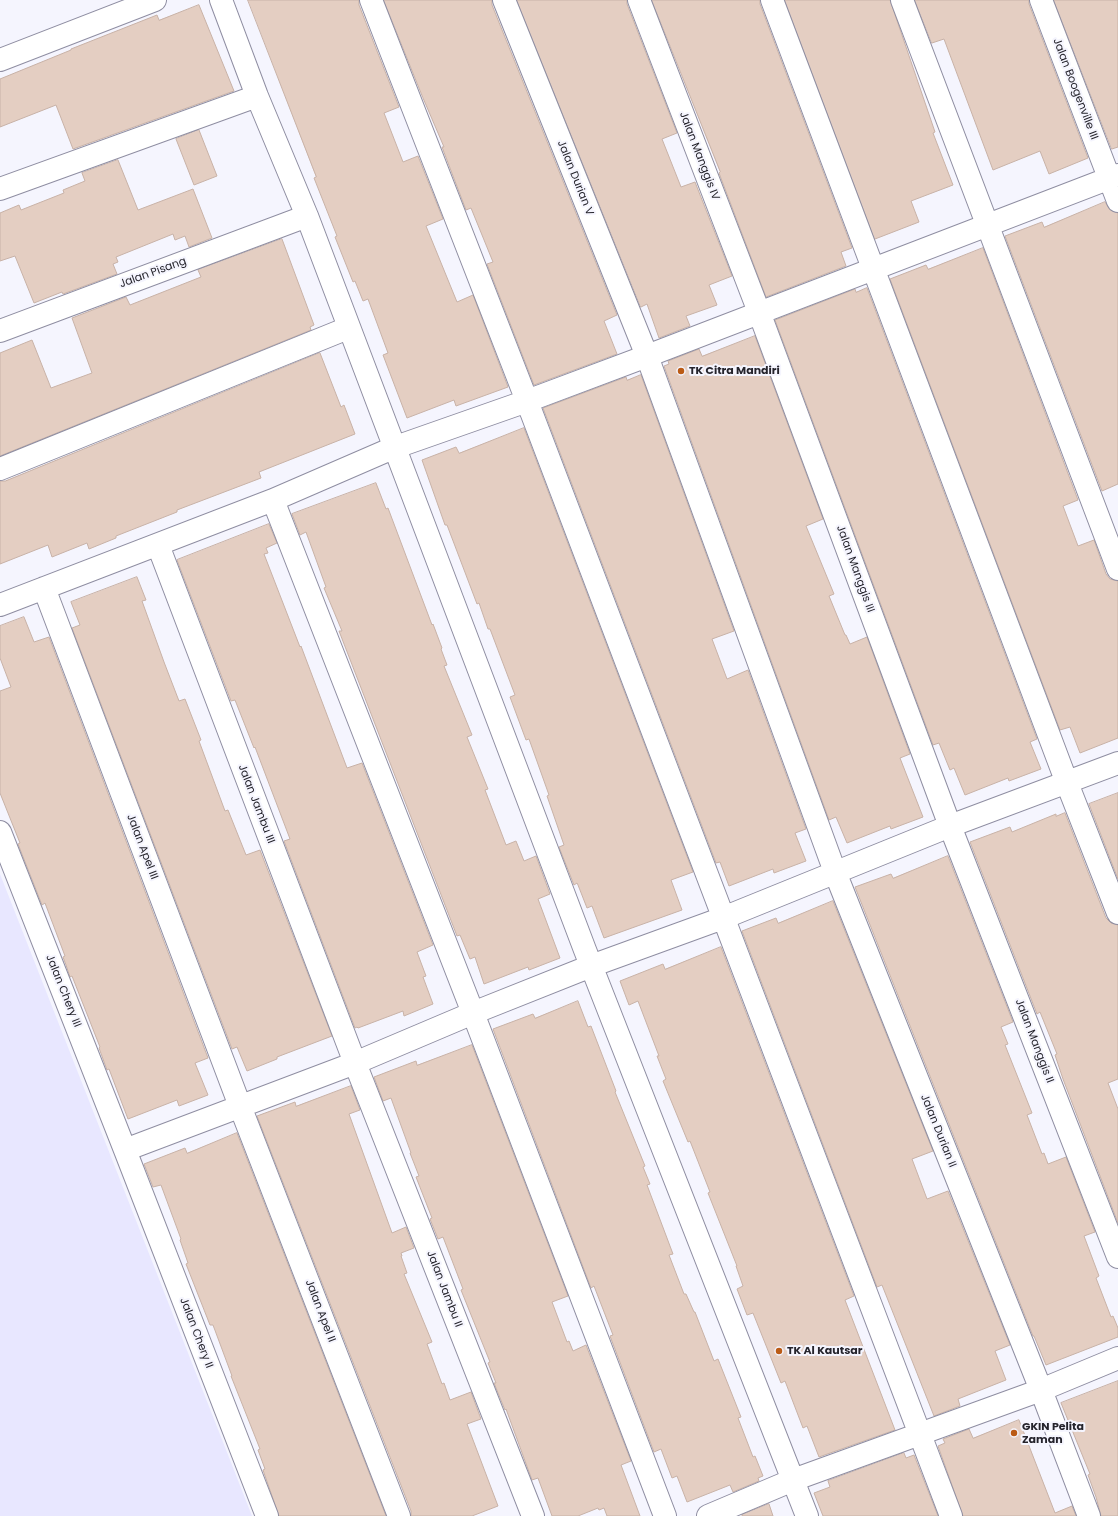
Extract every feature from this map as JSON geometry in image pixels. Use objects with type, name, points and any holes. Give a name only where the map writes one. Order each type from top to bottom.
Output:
[{"type":"street","points":[[0,60],[155,0]]},
{"type":"street","points":[[221,0],[257,96],[306,216],[591,966],[807,1516]]},
{"type":"street","points":[[371,0],[527,401],[951,1516]]},
{"type":"street","name":"Jalan Durian V","points":[[504,0],[647,356],[835,872]]},
{"type":"street","name":"Jalan Manggis IV","points":[[639,0],[760,312]]},
{"type":"street","points":[[772,0],[1067,783],[1118,913]]},
{"type":"street","points":[[902,0],[986,225],[1118,569]]},
{"type":"street","name":"Jalan Boogenville III","points":[[1041,0],[1114,177],[1118,201]]},
{"type":"street","points":[[0,189],[257,96]]},
{"type":"street","points":[[0,605],[273,500],[393,448],[527,401],[647,356],[1114,177]]},
{"type":"street","name":"Jalan Pisang","points":[[0,330],[306,216]]},
{"type":"street","name":"Jalan Manggis III","points":[[760,312],[950,826]]},
{"type":"street","points":[[0,469],[348,328]]},
{"type":"street","points":[[273,500],[473,1013],[665,1516]]},
{"type":"street","name":"Jalan Jambu III","points":[[158,545],[355,1063]]},
{"type":"street","name":"Jalan Apel III","points":[[44,588],[240,1106]]},
{"type":"street","points":[[126,1150],[355,1063],[473,1013],[591,966],[723,918],[950,826],[1118,763]]},
{"type":"street","name":"Jalan Manggis II","points":[[950,826],[1118,1257]]},
{"type":"street","name":"Jalan Chery III","points":[[0,832],[126,1150]]},
{"type":"street","name":"Jalan Durian II","points":[[835,872],[1041,1390],[1089,1516]]},
{"type":"street","name":"Jalan Jambu II","points":[[355,1063],[533,1516]]},
{"type":"street","name":"Jalan Apel II","points":[[240,1106],[399,1516]]},
{"type":"street","name":"Jalan Chery II","points":[[126,1150],[267,1516]]},
{"type":"street","points":[[708,1516],[793,1480],[1041,1390],[1118,1358]]},
{"type":"shaded area","points":[[0,874],[252,1516],[0,1516]]},
{"type":"building","points":[[248,0],[359,0],[359,5],[399,107],[384,113],[403,162],[418,156],[443,219],[426,226],[457,302],[473,295],[508,387],[456,406],[454,400],[407,418],[383,355],[388,353],[368,299],[363,301],[355,281],[353,282],[314,178],[316,177]]},
{"type":"building","points":[[384,0],[492,0],[492,5],[617,315],[604,321],[617,354],[534,385],[487,264],[493,262],[471,208],[466,210],[442,147],[444,147]]},
{"type":"building","points":[[517,0],[627,0],[627,4],[677,133],[662,139],[681,187],[695,182],[732,276],[709,285],[717,305],[686,316],[690,326],[659,338],[647,304],[641,307]]},
{"type":"building","points":[[652,0],[760,0],[760,4],[852,248],[841,252],[846,266],[766,297],[719,173],[720,172]]},
{"type":"building","points":[[785,0],[890,0],[935,132],[933,133],[953,185],[911,201],[919,222],[875,239]]},
{"type":"building","points":[[915,0],[1029,0],[1029,4],[1088,158],[1049,174],[1040,151],[993,170],[944,39],[932,43]]},
{"type":"building","points":[[1054,0],[1118,0],[1118,147],[1112,149]]},
{"type":"building","points":[[199,5],[234,91],[73,149],[56,105],[0,127],[0,79],[157,15],[159,20]]},
{"type":"building","points":[[199,130],[217,176],[194,185],[176,139]]},
{"type":"building","points":[[118,160],[138,210],[193,189],[212,238],[189,247],[185,236],[175,240],[173,234],[116,257],[118,262],[113,264],[117,274],[34,303],[15,256],[0,261],[0,213],[19,205],[21,210],[64,193],[63,190],[85,181],[82,173]]},
{"type":"building","points":[[1105,202],[1110,210],[1118,213],[1118,484],[1102,491],[1005,236],[1042,222],[1044,227]]},
{"type":"building","points":[[282,239],[314,325],[310,327],[311,330],[0,456],[0,353],[32,340],[51,388],[92,373],[72,318],[126,297],[130,305],[201,277],[198,270]]},
{"type":"building","points":[[983,248],[1078,500],[1063,506],[1078,546],[1094,540],[1106,574],[1110,579],[1118,581],[1118,738],[1080,753],[1070,727],[1060,730],[890,279],[926,265],[928,269]]},
{"type":"building","points":[[867,288],[1037,739],[1030,742],[1041,769],[1009,781],[1008,778],[965,795],[954,768],[950,770],[939,743],[933,745],[775,320],[855,289],[856,292]]},
{"type":"building","points":[[755,336],[823,519],[806,526],[834,594],[829,596],[850,644],[867,637],[910,754],[900,758],[923,817],[891,829],[890,826],[847,843],[836,817],[829,820],[664,366],[669,364],[668,361],[699,349],[702,356]]},
{"type":"building","points":[[320,353],[341,407],[344,405],[355,434],[259,472],[261,478],[177,510],[177,512],[116,536],[116,538],[89,549],[87,543],[52,557],[48,545],[0,564],[0,481],[5,481]]},
{"type":"building","points":[[641,375],[734,631],[712,639],[727,679],[748,670],[806,829],[795,833],[806,861],[774,873],[773,869],[729,886],[720,862],[716,863],[543,408],[626,377],[627,380]]},
{"type":"building","points":[[524,428],[693,872],[671,880],[682,910],[604,938],[592,906],[587,908],[577,883],[574,885],[559,847],[564,845],[547,796],[549,795],[529,739],[526,740],[510,697],[515,695],[490,629],[488,629],[479,603],[477,604],[447,525],[445,525],[422,460],[456,447],[459,453]]},
{"type":"building","points":[[376,483],[386,509],[388,508],[442,648],[441,649],[447,665],[444,666],[472,735],[467,737],[488,789],[485,790],[506,845],[516,841],[524,861],[536,856],[550,894],[538,899],[560,958],[529,970],[528,967],[484,984],[475,957],[470,959],[460,935],[457,936],[339,631],[342,631],[324,588],[326,587],[306,532],[300,535],[292,514]]},
{"type":"building","points":[[269,524],[277,543],[266,548],[268,553],[264,554],[300,647],[301,646],[347,768],[362,763],[433,945],[417,952],[426,976],[423,977],[433,1004],[404,1016],[403,1011],[358,1028],[355,1028],[284,841],[290,839],[255,747],[254,748],[235,700],[231,701],[177,560]]},
{"type":"building","points":[[137,577],[146,600],[142,601],[164,662],[179,701],[185,699],[201,740],[199,741],[225,811],[228,810],[246,855],[260,850],[332,1036],[277,1057],[277,1059],[247,1071],[237,1047],[232,1049],[72,628],[80,625],[71,602]]},
{"type":"building","points":[[24,617],[34,642],[49,637],[208,1058],[195,1063],[208,1095],[179,1106],[177,1100],[128,1119],[109,1069],[107,1070],[99,1048],[100,1047],[72,976],[70,977],[63,957],[65,956],[45,903],[42,905],[0,793],[0,691],[11,687],[0,658],[0,626]]},
{"type":"building","points":[[1118,793],[1118,879],[1089,804]]},
{"type":"building","points":[[1065,813],[1106,918],[1111,923],[1118,925],[1118,1079],[1108,1083],[1118,1109],[1118,1223],[1063,1079],[1055,1055],[1057,1054],[1040,1012],[1037,1014],[970,842],[1010,827],[1012,832],[1056,814],[1056,816]]},
{"type":"building","points":[[948,856],[1013,1022],[1001,1027],[1008,1044],[1005,1045],[1032,1113],[1027,1115],[1042,1154],[1044,1153],[1048,1164],[1066,1157],[1095,1232],[1084,1236],[1099,1276],[1096,1278],[1111,1317],[1113,1316],[1118,1328],[1118,1337],[1046,1365],[1033,1336],[855,887],[891,874],[893,878]]},
{"type":"building","points":[[833,901],[933,1151],[912,1159],[927,1199],[948,1191],[1010,1345],[995,1351],[1006,1380],[958,1399],[960,1406],[934,1416],[882,1285],[877,1287],[742,931],[776,918],[778,923]]},
{"type":"building","points":[[721,947],[854,1296],[845,1300],[895,1430],[819,1457],[807,1426],[803,1428],[785,1381],[781,1383],[753,1313],[747,1315],[737,1289],[743,1286],[737,1266],[708,1193],[710,1192],[690,1141],[688,1142],[663,1081],[666,1079],[657,1056],[659,1056],[638,1001],[629,1005],[620,981],[663,964],[665,969]]},
{"type":"building","points":[[578,1001],[588,1027],[591,1026],[616,1091],[615,1092],[645,1166],[643,1167],[650,1184],[647,1185],[673,1254],[669,1255],[684,1294],[686,1294],[695,1312],[714,1361],[718,1359],[741,1417],[738,1418],[753,1457],[755,1456],[763,1476],[758,1478],[759,1481],[733,1492],[730,1485],[687,1502],[677,1476],[672,1478],[661,1449],[654,1452],[610,1336],[613,1335],[594,1286],[591,1288],[493,1029],[533,1014],[535,1018]]},
{"type":"building","points":[[472,1045],[568,1296],[552,1302],[567,1342],[569,1341],[573,1351],[586,1345],[631,1461],[621,1465],[640,1516],[607,1516],[604,1508],[599,1510],[598,1508],[578,1516],[552,1516],[538,1478],[532,1480],[506,1409],[505,1410],[494,1383],[496,1383],[488,1363],[490,1362],[461,1290],[463,1289],[443,1237],[438,1239],[430,1219],[432,1218],[416,1177],[419,1176],[391,1098],[383,1101],[374,1077],[416,1061],[417,1065]]},
{"type":"building","points":[[351,1086],[360,1110],[349,1114],[392,1233],[406,1227],[414,1248],[401,1253],[407,1273],[404,1274],[432,1342],[427,1344],[442,1384],[444,1383],[450,1400],[471,1392],[481,1419],[467,1424],[498,1506],[472,1516],[411,1516],[411,1511],[257,1116],[295,1102],[296,1106]]},
{"type":"building","points":[[237,1133],[386,1516],[279,1516],[263,1470],[265,1469],[258,1450],[260,1449],[231,1376],[213,1325],[210,1325],[186,1264],[188,1263],[180,1240],[181,1239],[161,1185],[153,1187],[144,1164],[185,1148],[187,1153]]},
{"type":"building","points":[[1118,1381],[1118,1516],[1101,1516],[1088,1475],[1090,1474],[1061,1403]]},
{"type":"building","points":[[1019,1420],[1055,1513],[1072,1506],[1076,1516],[963,1516],[938,1446],[945,1443],[943,1439],[969,1429],[973,1438]]},
{"type":"building","points":[[904,1453],[906,1458],[914,1455],[938,1516],[823,1516],[814,1493],[830,1487],[828,1481]]},
{"type":"building","points":[[769,1504],[773,1516],[742,1516],[742,1515]]},
{"type":"place","name":"TK Citra Mandiri","points":[[681,371]]},
{"type":"place","name":"TK Al Kautsar","points":[[779,1351]]},
{"type":"place","name":"GKIN Pelita Zaman","points":[[1014,1433]]}]
